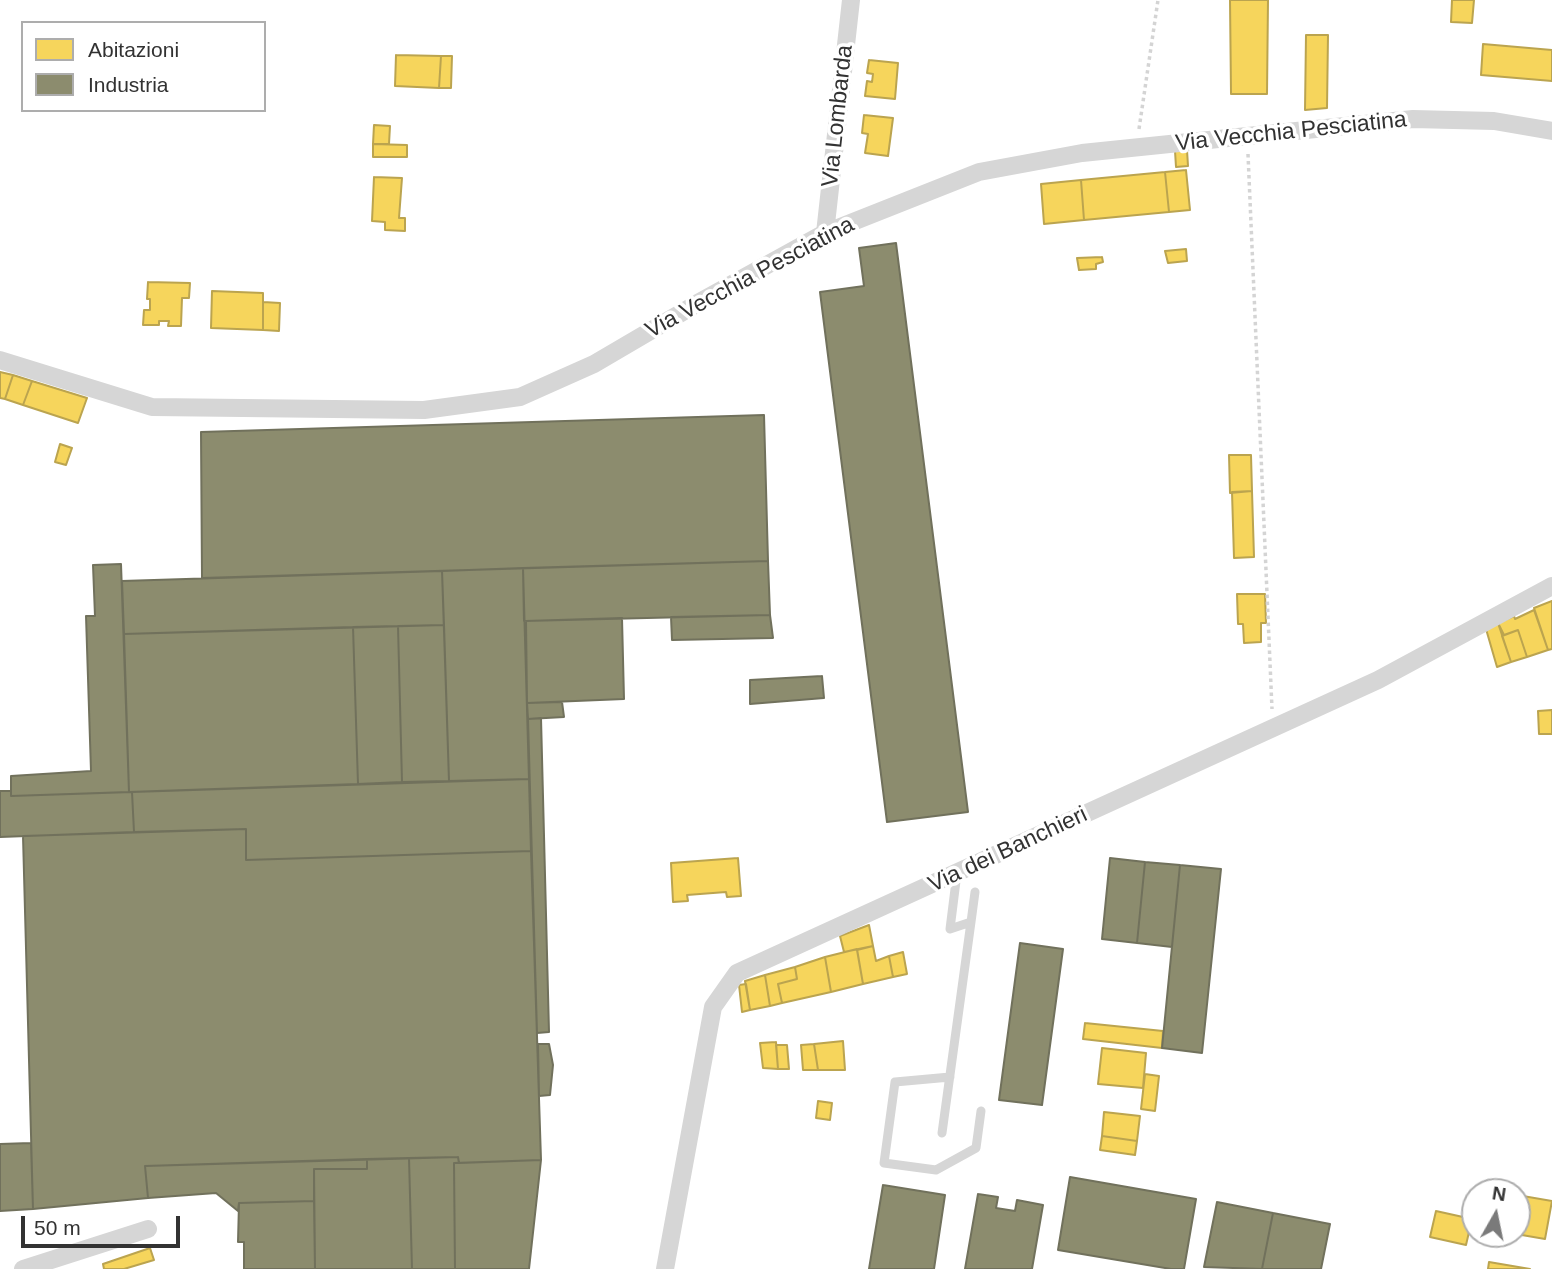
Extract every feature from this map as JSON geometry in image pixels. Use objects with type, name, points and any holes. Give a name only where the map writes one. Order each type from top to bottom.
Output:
[{"type":"street","name":"Via Lombarda","points":[[825,233],[851,0]]},
{"type":"street","name":"Via Vecchia Pesciatina","points":[[0,360],[152,407],[424,410],[520,397],[594,364],[825,233],[979,172],[1082,153],[1413,119],[1494,121],[1552,131]]},
{"type":"street","name":"Via dei Banchieri","points":[[665,1269],[713,1007],[737,973],[1378,680],[1552,586]]},
{"type":"street","points":[[23,1269],[148,1229]]},
{"type":"lane","points":[[957,873],[950,929],[971,922]]},
{"type":"lane","points":[[942,1133],[975,892]]},
{"type":"lane","points":[[950,1077],[895,1082],[884,1163],[936,1170],[976,1148],[981,1111]]},
{"type":"path","points":[[1136,147],[1158,0]]},
{"type":"path","points":[[1247,136],[1273,728]]},
{"type":"building: Abitazioni","points":[[1230,0],[1268,0],[1267,94],[1231,94]]},
{"type":"building: Abitazioni","points":[[1452,0],[1474,0],[1472,23],[1451,22]]},
{"type":"building: Abitazioni","points":[[1306,35],[1328,35],[1327,108],[1305,110]]},
{"type":"building: Abitazioni","points":[[1483,44],[1552,50],[1552,81],[1481,75]]},
{"type":"building: Abitazioni","points":[[396,55],[441,56],[439,88],[395,86]]},
{"type":"building: Abitazioni","points":[[441,56],[452,56],[451,88],[439,88]]},
{"type":"building: Abitazioni","points":[[869,60],[898,63],[895,99],[865,96],[867,81],[872,82],[873,74],[867,73]]},
{"type":"building: Abitazioni","points":[[864,115],[893,118],[888,156],[865,153],[868,134],[862,133]]},
{"type":"building: Abitazioni","points":[[374,125],[390,126],[389,144],[373,144]]},
{"type":"building: Abitazioni","points":[[373,144],[407,145],[407,157],[373,157]]},
{"type":"building: Abitazioni","points":[[1187,150],[1188,166],[1176,167],[1175,151]]},
{"type":"building: Abitazioni","points":[[1186,170],[1190,210],[1169,212],[1165,172]]},
{"type":"building: Abitazioni","points":[[1165,172],[1169,212],[1084,220],[1081,180]]},
{"type":"building: Abitazioni","points":[[374,177],[402,178],[399,218],[405,218],[405,231],[385,230],[385,222],[372,221]]},
{"type":"building: Abitazioni","points":[[1081,180],[1084,220],[1044,224],[1041,184]]},
{"type":"building: Abitazioni","points":[[1186,249],[1187,261],[1168,263],[1165,251]]},
{"type":"building: Abitazioni","points":[[1102,257],[1103,262],[1096,264],[1096,269],[1079,270],[1077,258]]},
{"type":"building: Abitazioni","points":[[148,282],[190,283],[189,298],[182,298],[181,326],[168,326],[169,321],[159,321],[159,325],[143,325],[144,310],[150,310],[150,299],[147,299]]},
{"type":"building: Abitazioni","points":[[212,291],[263,293],[263,330],[211,328]]},
{"type":"building: Abitazioni","points":[[263,302],[280,303],[279,331],[263,330]]},
{"type":"building: Abitazioni","points":[[0,372],[13,375],[5,399],[0,398]]},
{"type":"building: Abitazioni","points":[[13,375],[32,381],[23,405],[5,399]]},
{"type":"building: Abitazioni","points":[[32,381],[87,398],[78,423],[23,405]]},
{"type":"building: Abitazioni","points":[[60,444],[72,448],[66,465],[55,462]]},
{"type":"building: Abitazioni","points":[[1229,455],[1251,455],[1252,491],[1230,493]]},
{"type":"building: Abitazioni","points":[[1252,491],[1254,557],[1234,558],[1232,492]]},
{"type":"building: Abitazioni","points":[[1237,594],[1265,594],[1266,623],[1261,623],[1261,642],[1244,643],[1243,624],[1238,624]]},
{"type":"building: Abitazioni","points":[[1552,601],[1552,649],[1548,650],[1534,608]]},
{"type":"building: Abitazioni","points":[[1534,610],[1548,650],[1527,657],[1518,630],[1504,635],[1498,623]]},
{"type":"building: Abitazioni","points":[[1498,623],[1511,662],[1497,667],[1486,629]]},
{"type":"building: Abitazioni","points":[[1518,630],[1527,657],[1511,662],[1502,636]]},
{"type":"building: Abitazioni","points":[[1552,710],[1552,734],[1539,734],[1538,711]]},
{"type":"building: Abitazioni","points":[[738,858],[741,896],[727,897],[726,892],[687,895],[688,901],[673,902],[671,863]]},
{"type":"building: Abitazioni","points":[[869,925],[873,946],[844,952],[840,936]]},
{"type":"building: Abitazioni","points":[[873,946],[876,961],[889,956],[893,977],[863,984],[857,950]]},
{"type":"building: Abitazioni","points":[[857,949],[863,984],[831,992],[825,957]]},
{"type":"building: Abitazioni","points":[[903,952],[907,974],[893,977],[889,956]]},
{"type":"building: Abitazioni","points":[[825,957],[831,992],[782,1003],[778,984],[797,979],[795,967]]},
{"type":"building: Abitazioni","points":[[795,967],[797,979],[778,984],[782,1003],[770,1006],[765,975]]},
{"type":"building: Abitazioni","points":[[765,975],[770,1006],[750,1010],[745,981]]},
{"type":"building: Abitazioni","points":[[746,984],[750,1010],[742,1012],[739,985]]},
{"type":"building: Abitazioni","points":[[1085,1023],[1163,1031],[1162,1048],[1083,1039]]},
{"type":"building: Abitazioni","points":[[843,1041],[845,1070],[818,1070],[814,1044]]},
{"type":"building: Abitazioni","points":[[776,1042],[778,1069],[763,1068],[760,1043]]},
{"type":"building: Abitazioni","points":[[814,1044],[818,1070],[803,1070],[801,1045]]},
{"type":"building: Abitazioni","points":[[776,1045],[787,1045],[789,1069],[778,1069]]},
{"type":"building: Abitazioni","points":[[1102,1048],[1146,1053],[1143,1088],[1098,1084]]},
{"type":"building: Abitazioni","points":[[1145,1074],[1159,1076],[1155,1111],[1141,1109]]},
{"type":"building: Abitazioni","points":[[818,1101],[832,1103],[830,1120],[816,1118]]},
{"type":"building: Abitazioni","points":[[1104,1112],[1140,1116],[1137,1141],[1102,1136]]},
{"type":"building: Abitazioni","points":[[1102,1136],[1137,1141],[1135,1155],[1100,1150]]},
{"type":"building: Abitazioni","points":[[1531,1197],[1552,1201],[1545,1239],[1531,1237]]},
{"type":"building: Abitazioni","points":[[1436,1211],[1461,1217],[1461,1244],[1430,1237]]},
{"type":"building: Abitazioni","points":[[150,1248],[154,1260],[124,1269],[104,1269],[103,1264]]},
{"type":"building: Abitazioni","points":[[1489,1262],[1530,1269],[1488,1269]]},
{"type":"building: Industria","points":[[896,243],[968,812],[887,822],[820,292],[864,286],[859,248]]},
{"type":"building: Industria","points":[[764,415],[768,561],[202,578],[201,432]]},
{"type":"building: Industria","points":[[768,561],[770,615],[524,621],[523,568]]},
{"type":"building: Industria","points":[[121,564],[129,792],[11,796],[11,776],[91,771],[86,616],[95,616],[93,565]]},
{"type":"building: Industria","points":[[523,568],[529,779],[449,781],[442,571]]},
{"type":"building: Industria","points":[[442,571],[444,625],[124,634],[122,581]]},
{"type":"building: Industria","points":[[770,615],[773,638],[672,640],[671,617]]},
{"type":"building: Industria","points":[[622,618],[624,699],[527,703],[526,621]]},
{"type":"building: Industria","points":[[444,625],[449,781],[402,782],[398,626]]},
{"type":"building: Industria","points":[[398,626],[402,782],[358,784],[353,627]]},
{"type":"building: Industria","points":[[353,627],[358,784],[129,792],[124,634]]},
{"type":"building: Industria","points":[[822,676],[824,698],[750,704],[750,680]]},
{"type":"building: Industria","points":[[562,702],[564,717],[528,719],[527,703]]},
{"type":"building: Industria","points":[[541,718],[549,1032],[537,1033],[528,719]]},
{"type":"building: Industria","points":[[529,779],[531,851],[246,860],[246,829],[134,832],[132,792]]},
{"type":"building: Industria","points":[[0,791],[11,791],[11,796],[132,792],[134,832],[0,837]]},
{"type":"building: Industria","points":[[246,829],[246,860],[531,851],[541,1160],[459,1163],[458,1157],[145,1166],[148,1198],[33,1209],[23,836]]},
{"type":"building: Industria","points":[[1110,858],[1145,862],[1137,943],[1102,939]]},
{"type":"building: Industria","points":[[1145,862],[1180,865],[1172,947],[1137,943]]},
{"type":"building: Industria","points":[[1180,865],[1221,869],[1202,1053],[1162,1048]]},
{"type":"building: Industria","points":[[1020,943],[1063,949],[1042,1105],[999,1100]]},
{"type":"building: Industria","points":[[538,1044],[549,1044],[553,1065],[550,1095],[539,1096]]},
{"type":"building: Industria","points":[[31,1143],[33,1209],[0,1211],[0,1144]]},
{"type":"building: Industria","points":[[458,1157],[459,1163],[454,1163],[455,1269],[412,1269],[409,1158]]},
{"type":"building: Industria","points":[[409,1158],[412,1269],[315,1269],[314,1169],[367,1169],[367,1159]]},
{"type":"building: Industria","points":[[367,1159],[367,1169],[314,1169],[314,1201],[239,1203],[238,1211],[216,1193],[148,1198],[145,1166]]},
{"type":"building: Industria","points":[[541,1160],[529,1269],[455,1269],[454,1163]]},
{"type":"building: Industria","points":[[1070,1177],[1196,1199],[1184,1269],[1058,1250]]},
{"type":"building: Industria","points":[[883,1185],[945,1195],[934,1269],[869,1269]]},
{"type":"building: Industria","points":[[978,1194],[998,1197],[996,1208],[1015,1211],[1017,1200],[1043,1205],[1032,1269],[965,1269]]},
{"type":"building: Industria","points":[[314,1201],[315,1269],[244,1269],[244,1242],[238,1242],[239,1203]]},
{"type":"building: Industria","points":[[1217,1202],[1273,1213],[1262,1269],[1204,1267]]},
{"type":"building: Industria","points":[[1273,1213],[1330,1224],[1321,1269],[1262,1269]]}]
